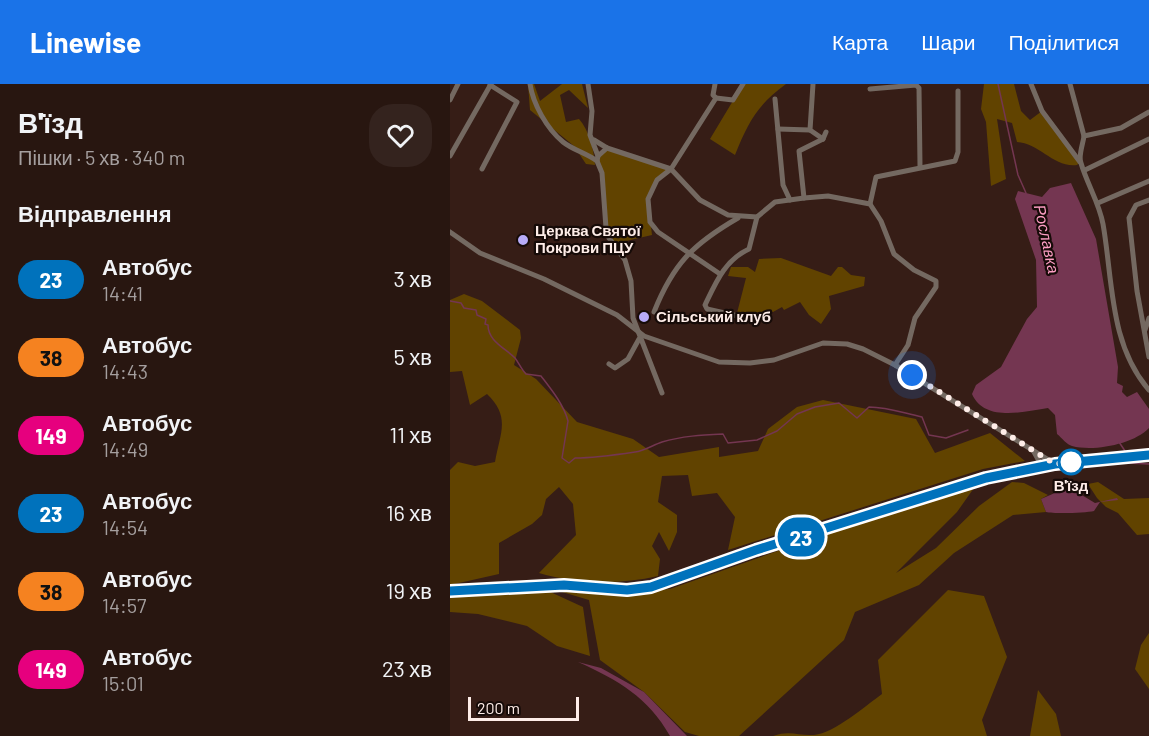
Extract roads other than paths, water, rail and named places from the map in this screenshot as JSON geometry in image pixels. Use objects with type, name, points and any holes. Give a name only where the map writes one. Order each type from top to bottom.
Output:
[{"type":"main road","points":[[450,591],[564,585],[627,590],[651,587],[756,550],[986,478],[1055,464],[1149,455]]},
{"type":"street","points":[[450,100],[458,84]]},
{"type":"street","points":[[530,84],[540,112],[558,137],[570,147],[597,159]]},
{"type":"street","points":[[588,84],[591,111],[590,135],[594,140],[607,148],[671,169],[700,200],[728,215],[757,217]]},
{"type":"street","points":[[715,84],[713,95],[716,98]]},
{"type":"street","points":[[716,98],[733,100],[743,84]]},
{"type":"street","points":[[810,129],[813,84]]},
{"type":"street","points":[[1031,84],[1042,111],[1080,162],[1098,203],[1117,322],[1132,368],[1149,390]]},
{"type":"street","points":[[1070,84],[1084,136],[1080,162]]},
{"type":"street","points":[[450,156],[490,85],[517,102],[482,169]]},
{"type":"street","points":[[870,89],[900,85],[916,85],[919,88],[920,166]]},
{"type":"street","points":[[895,365],[908,345],[915,318],[936,287],[936,281],[914,270],[894,254],[881,221],[870,204],[876,177],[920,166],[955,161],[958,152],[957,91]]},
{"type":"street","points":[[716,98],[671,169],[657,180],[648,199],[650,222],[658,232],[720,274]]},
{"type":"street","points":[[776,99],[783,185],[790,200]]},
{"type":"street","points":[[1084,136],[1121,128],[1149,112]]},
{"type":"street","points":[[778,129],[810,129],[823,139]]},
{"type":"street","points":[[804,198],[799,151],[823,139],[826,132]]},
{"type":"street","points":[[1084,170],[1149,139]]},
{"type":"street","points":[[594,140],[602,173],[606,228],[609,238],[625,260],[631,282],[633,318],[640,333],[640,343],[662,393]]},
{"type":"street","points":[[597,159],[607,148]]},
{"type":"street","points":[[1098,203],[1149,181]]},
{"type":"street","points":[[738,316],[706,309],[705,305],[720,274],[734,256],[749,249],[757,217],[775,202],[804,198],[828,196],[870,204]]},
{"type":"street","points":[[1149,200],[1136,206],[1129,218],[1143,334],[1149,357]]},
{"type":"street","points":[[654,312],[668,279],[689,252],[739,217]]},
{"type":"street","points":[[450,232],[480,253],[544,279],[617,315],[640,333],[719,362],[750,363],[774,360],[823,343],[837,342],[863,349],[895,365],[1055,464]]},
{"type":"street","points":[[1143,334],[1149,318]]},
{"type":"street","points":[[609,364],[615,368],[628,359],[640,333]]},
{"type":"street","points":[[1033,450],[1039,461],[1034,468]]},
{"type":"water","points":[[1071,183],[1096,239],[1118,367],[1117,383],[1123,386],[1122,392],[1127,397],[1137,392],[1149,409],[1149,428],[1142,434],[1124,442],[1102,447],[1081,448],[1068,444],[1057,434],[1055,415],[1048,408],[1016,413],[995,412],[985,409],[972,394],[976,385],[1001,367],[1027,319],[1037,307],[1036,260],[1015,199],[1018,191],[1042,197],[1050,188]]},
{"type":"water","points":[[1064,489],[1075,491],[1095,503],[1117,498],[1118,500],[1100,502],[1094,511],[1090,512],[1046,512],[1041,499]]},
{"type":"water","points":[[578,662],[601,668],[644,692],[687,736],[670,736],[652,711],[631,691]]},
{"type":"waterway","name":"Рославка","points":[[998,84],[1018,175],[1026,193]]},
{"type":"waterway","points":[[450,301],[461,303],[464,308],[476,310],[477,315],[486,319],[485,324],[488,325],[494,340],[515,358],[526,374],[541,376],[549,386],[568,421],[562,458],[569,463],[575,458],[638,451],[662,442],[692,436],[723,434],[728,443],[757,440],[777,431],[797,414],[815,407],[839,403],[857,418],[869,407],[922,417],[929,435],[946,438],[968,430]]},
{"type":"waterway","name":"Рославка","points":[[1119,442],[1125,451]]},
{"type":"waterway","name":"Рославка","points":[[1128,463],[1149,464]]},
{"type":"place","name":"Церква Святої Покрови ПЦУ","points":[[523,240]]},
{"type":"place","name":"Сільський клуб","points":[[644,317]]},
{"type":"place","name":"В'їзд","points":[[1071,462]]}]
